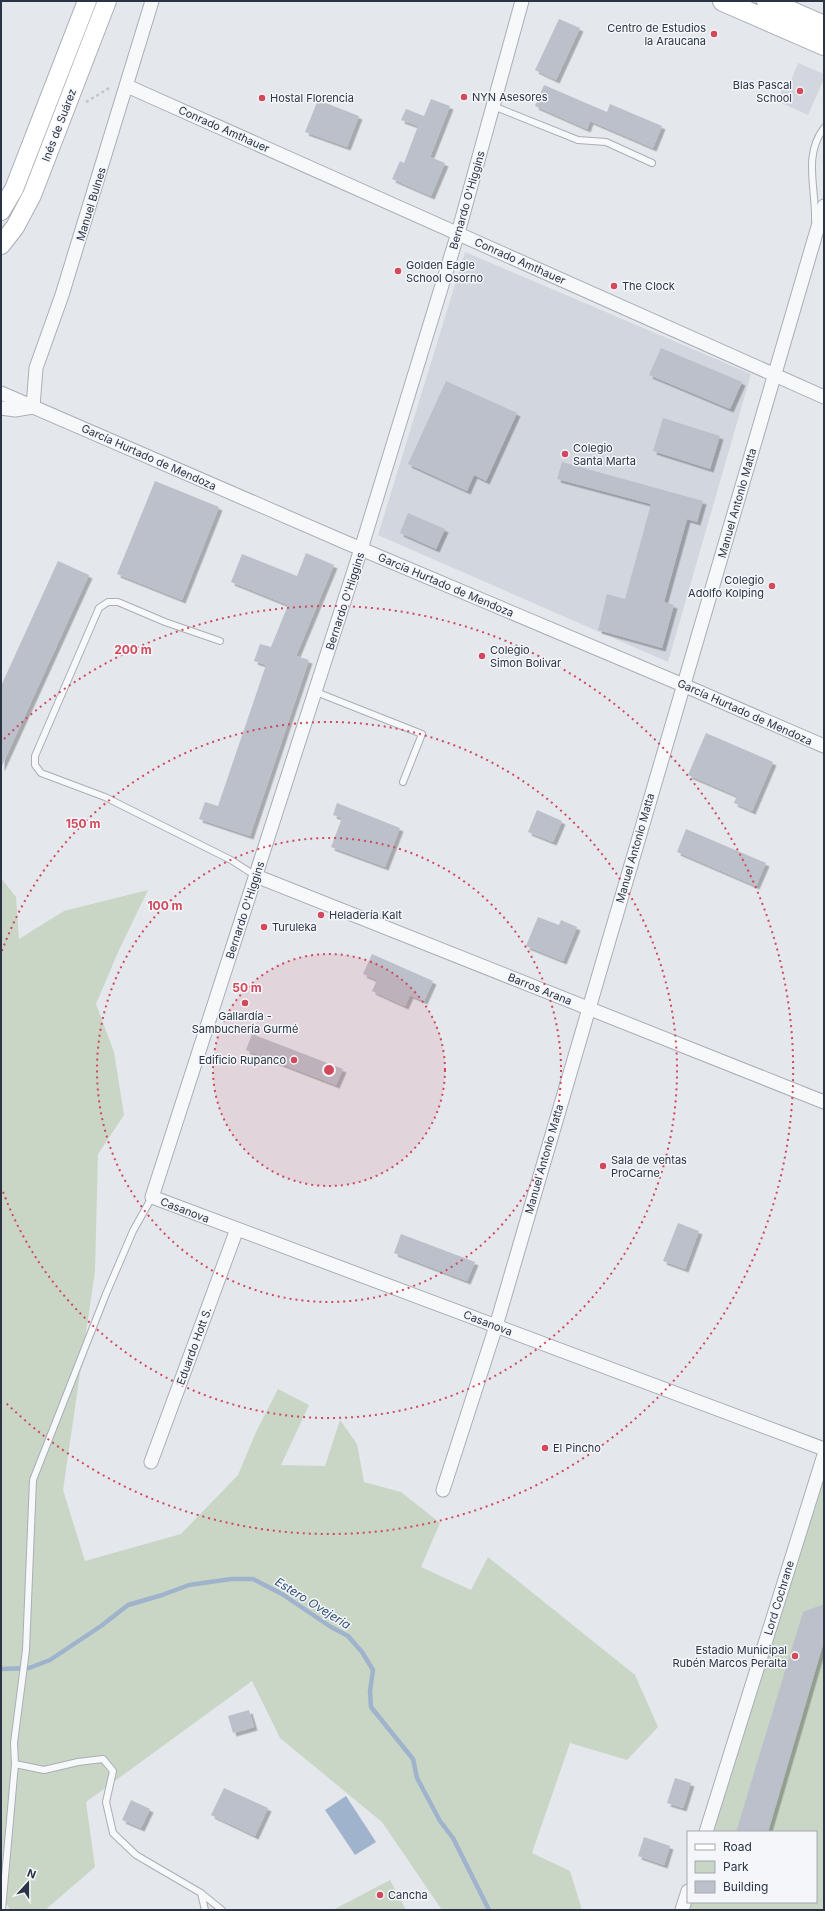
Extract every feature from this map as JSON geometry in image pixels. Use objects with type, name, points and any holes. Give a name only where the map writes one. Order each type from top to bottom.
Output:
[{"type":"main road","name":"Inés de Suárez","points":[[1,211],[14,189],[87,1]]},
{"type":"main road","name":"Inés de Suárez","points":[[1,245],[25,211],[107,1]]},
{"type":"main road","points":[[723,1],[824,45]]},
{"type":"main road","points":[[768,1],[824,26]]},
{"type":"main road","points":[[46,107],[64,114]]},
{"type":"street","name":"Manuel Bulnes","points":[[34,407],[36,368],[62,295],[152,1]]},
{"type":"street","name":"Bernardo O'Higgins","points":[[152,1197],[361,549],[458,234],[522,1]]},
{"type":"street","name":"Conrado Amthauer","points":[[127,86],[824,397]]},
{"type":"street","name":"Manuel Antonio Matta","points":[[443,1490],[496,1326],[824,206]]},
{"type":"street","name":"García Hurtado de Mendoza","points":[[1,392],[361,549],[824,746]]},
{"type":"street","points":[[1,408],[15,410],[34,407]]},
{"type":"street","name":"Barros Arana","points":[[256,876],[824,1102]]},
{"type":"street","name":"Casanova","points":[[152,1197],[824,1449]]},
{"type":"street","name":"Eduardo Hott S.","points":[[150,1462],[237,1229]]},
{"type":"street","name":"Lord Cochrane","points":[[706,1831],[824,1456]]},
{"type":"street","points":[[682,1910],[687,1894]]},
{"type":"lane","points":[[493,106],[583,142],[597,140],[606,142],[652,164]]},
{"type":"lane","points":[[814,240],[815,212],[811,165],[816,143],[824,128]]},
{"type":"lane","points":[[220,641],[165,622],[118,602],[108,602],[104,604],[99,608],[34,756],[34,760],[37,769],[45,775],[105,798],[231,860],[256,876]]},
{"type":"lane","points":[[316,692],[422,734],[402,782]]},
{"type":"lane","points":[[2,1910],[15,1764],[14,1743],[26,1650],[33,1480],[106,1294],[133,1231],[152,1197]]},
{"type":"lane","points":[[15,1764],[44,1770],[78,1762],[103,1759],[113,1771],[106,1802],[113,1833],[136,1855],[201,1893],[222,1910]]},
{"type":"lane","points":[[201,1893],[205,1910]]},
{"type":"path","points":[[64,114],[73,113],[106,88],[115,85],[127,86]]},
{"type":"shaded area","name":"Blas Pascal School","points":[[798,63],[824,74],[824,79],[808,115],[777,101],[786,80],[791,81]]},
{"type":"shaded area","name":"Colegio Santa Marta","points":[[465,252],[751,374],[668,662],[378,535]]},
{"type":"green space","points":[[1,878],[16,897],[19,939],[64,911],[148,890],[119,950],[96,1004],[114,1052],[124,1115],[98,1154],[95,1271],[63,1490],[85,1561],[181,1534],[238,1475],[256,1432],[278,1389],[309,1405],[281,1465],[325,1466],[340,1420],[357,1444],[364,1482],[401,1492],[440,1523],[421,1567],[471,1590],[488,1557],[635,1675],[658,1727],[627,1760],[570,1743],[532,1853],[570,1871],[582,1910],[442,1910],[382,1822],[280,1738],[252,1681],[86,1802],[95,1867],[45,1910],[10,1910],[1,1894]]},
{"type":"green space","name":"Estadio Municipal Rubén Marcos Peralta","points":[[824,1480],[824,1910],[683,1910],[687,1903],[817,1903],[817,1831],[709,1831]]},
{"type":"green space","name":"Cancha","points":[[390,1880],[406,1910],[333,1910]]},
{"type":"water","points":[[346,1796],[376,1842],[355,1855],[325,1810]]},
{"type":"building","points":[[559,19],[580,28],[556,80],[535,70]]},
{"type":"building","points":[[544,85],[607,112],[610,104],[662,126],[653,148],[590,121],[587,129],[535,106]]},
{"type":"building","points":[[431,99],[450,106],[430,157],[445,163],[431,196],[392,179],[400,161],[404,163],[418,126],[401,120],[406,109],[424,116]]},
{"type":"building","points":[[318,100],[359,116],[347,147],[305,132]]},
{"type":"building","points":[[661,348],[742,382],[730,409],[649,375]]},
{"type":"building","points":[[446,381],[517,413],[486,481],[474,475],[467,491],[408,464]]},
{"type":"building","points":[[663,418],[720,436],[710,469],[653,451]]},
{"type":"building","points":[[562,462],[703,501],[697,522],[687,519],[664,602],[674,605],[662,648],[598,630],[607,594],[625,599],[651,504],[557,479]]},
{"type":"building","points":[[155,481],[219,507],[182,600],[117,574]]},
{"type":"building","points":[[408,513],[445,529],[436,549],[400,533]]},
{"type":"building","points":[[306,553],[334,565],[296,656],[309,660],[250,836],[199,819],[205,802],[218,806],[266,665],[254,661],[260,644],[271,647],[288,605],[231,582],[242,554],[297,576]]},
{"type":"building","points":[[58,561],[89,575],[1,768],[1,686]]},
{"type":"building","points":[[706,733],[773,762],[752,811],[734,803],[737,796],[688,775]]},
{"type":"building","points":[[337,803],[400,828],[385,867],[331,847],[342,818],[333,815]]},
{"type":"building","points":[[537,810],[562,821],[553,842],[528,832]]},
{"type":"building","points":[[686,829],[766,863],[756,886],[677,852]]},
{"type":"building","points":[[538,917],[559,925],[561,920],[577,927],[563,961],[526,946]]},
{"type":"building","points":[[372,954],[433,981],[424,1001],[410,995],[405,1006],[372,991],[377,980],[363,974]]},
{"type":"building","name":"Edificio Rupanco","points":[[252,1034],[343,1069],[336,1085],[246,1050]]},
{"type":"building","points":[[678,1223],[699,1231],[685,1269],[663,1261]]},
{"type":"building","points":[[401,1234],[475,1262],[467,1281],[394,1253]]},
{"type":"building","name":"Estadio Municipal Rubén Marcos Peralta","points":[[824,1604],[824,1641],[768,1831],[736,1831],[803,1612]]},
{"type":"building","points":[[249,1710],[254,1727],[233,1733],[228,1716]]},
{"type":"building","points":[[675,1778],[691,1783],[683,1808],[667,1803]]},
{"type":"building","points":[[224,1788],[268,1808],[255,1836],[211,1815]]},
{"type":"building","points":[[131,1800],[150,1809],[141,1828],[122,1820]]},
{"type":"building","points":[[644,1837],[670,1846],[664,1865],[638,1856]]},
{"type":"waterway","name":"Estero Ovejeria","points":[[1,1669],[29,1668],[50,1660],[101,1626],[128,1605],[189,1585],[231,1579],[253,1579],[282,1594],[331,1627],[348,1636],[362,1652],[373,1670],[370,1691],[371,1707],[413,1759],[417,1778],[440,1821],[453,1838],[489,1910]]},
{"type":"place","name":"Centro de Estudios la Araucana","points":[[714,34]]},
{"type":"place","name":"Blas Pascal School","points":[[800,91]]},
{"type":"place","name":"NYN Asesores","points":[[464,97]]},
{"type":"place","name":"Hostal Florencia","points":[[262,98]]},
{"type":"place","name":"Golden Eagle School Osorno","points":[[398,271]]},
{"type":"place","name":"The Clock","points":[[614,286]]},
{"type":"place","name":"Colegio Santa Marta","points":[[565,454]]},
{"type":"place","name":"Colegio Adolfo Kolping","points":[[772,586]]},
{"type":"place","name":"Colegio Simon Bolivar","points":[[482,656]]},
{"type":"place","name":"Heladería Kalt","points":[[321,915]]},
{"type":"place","name":"Turuleka","points":[[264,927]]},
{"type":"place","name":"Gallardía - Sambuchería Gurmé","points":[[245,1003]]},
{"type":"place","name":"Edificio Rupanco","points":[[294,1060]]},
{"type":"place","name":"Sala de ventas ProCarne","points":[[603,1166]]},
{"type":"place","name":"El Pincho","points":[[545,1448]]},
{"type":"place","name":"Estadio Municipal Rubén Marcos Peralta","points":[[795,1656]]},
{"type":"place","name":"Cancha","points":[[380,1895]]}]
